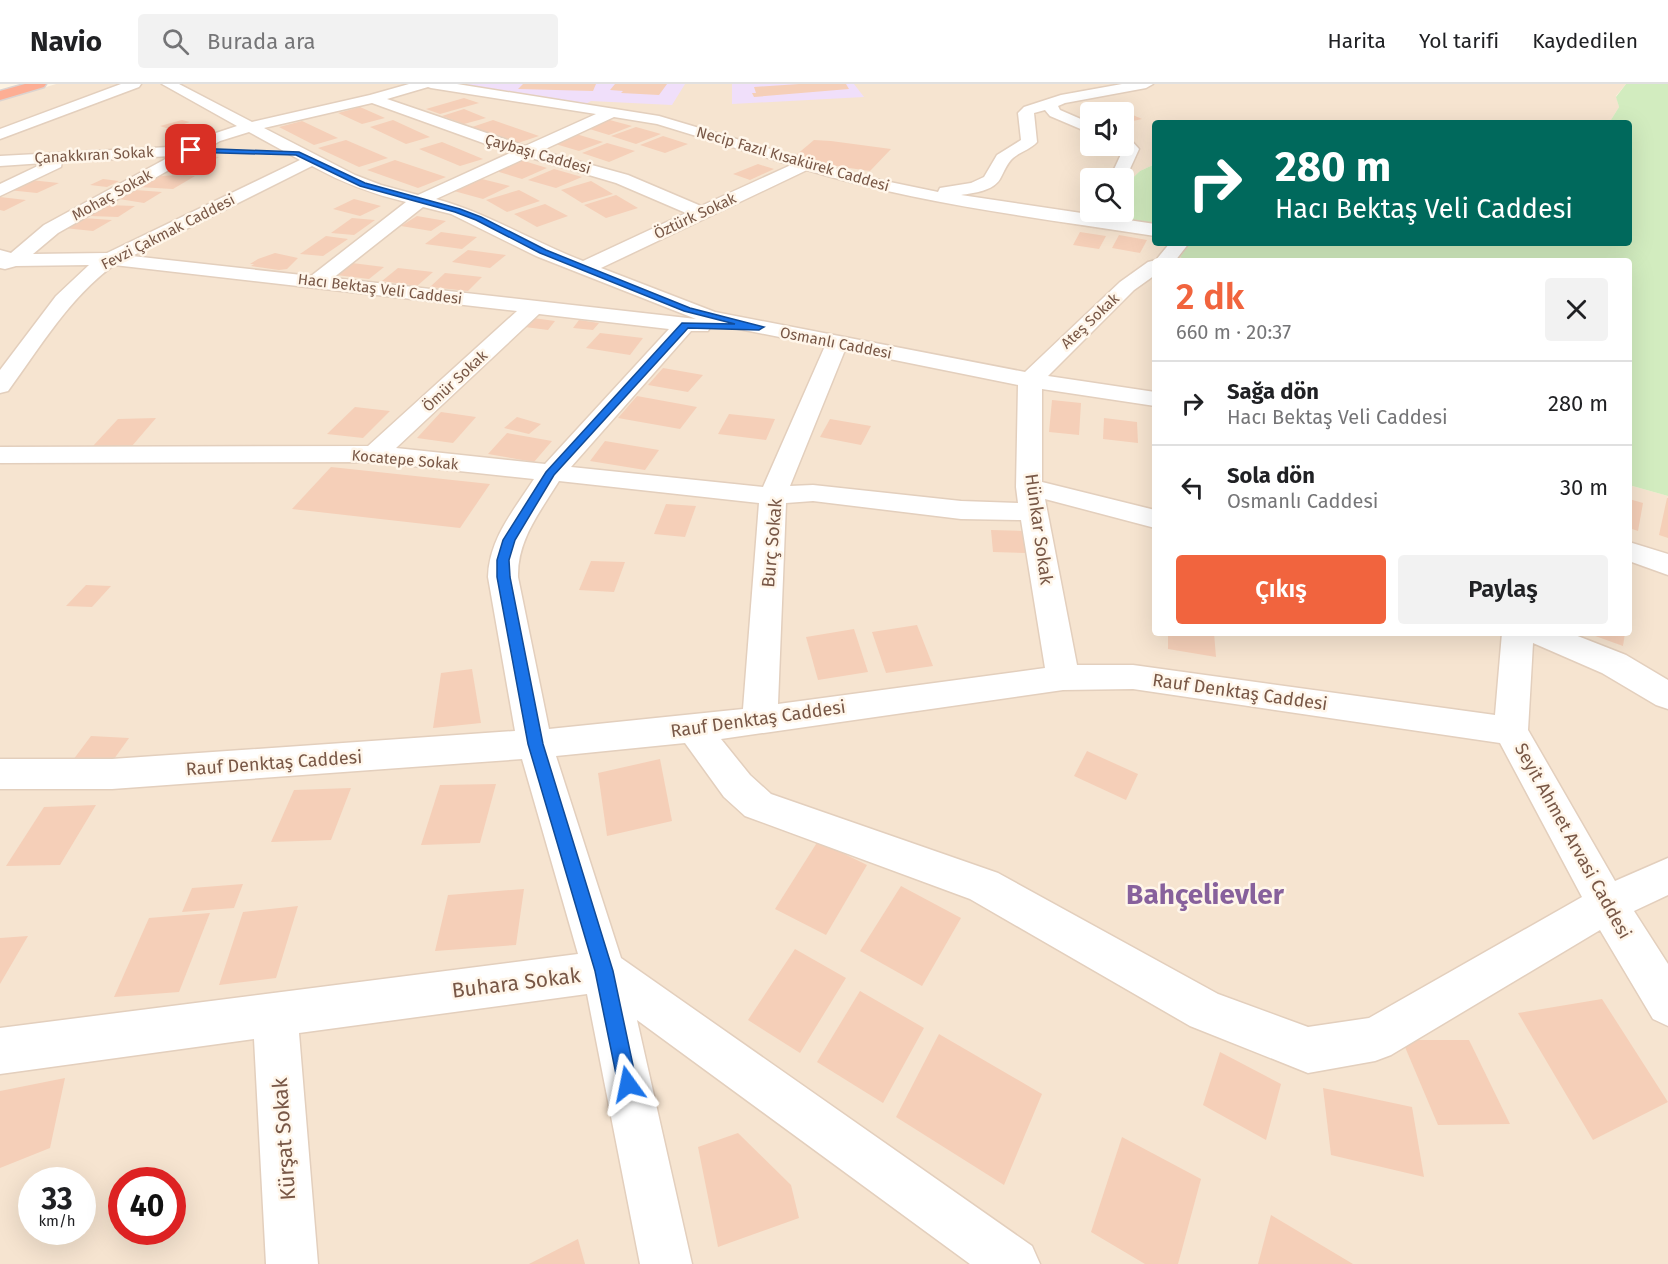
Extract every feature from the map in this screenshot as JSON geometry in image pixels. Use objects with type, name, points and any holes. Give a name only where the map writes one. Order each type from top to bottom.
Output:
[{"type":"highway","points":[[0,87],[11,84]]},
{"type":"highway","points":[[0,96],[39,84]]},
{"type":"street","points":[[0,134],[134,84]]},
{"type":"street","name":"Osmanlı Caddesi","points":[[169,84],[304,157],[362,185],[479,219],[536,248],[687,309],[759,327],[1029,380],[1152,399]]},
{"type":"street","name":"Mohaç Sokak","points":[[5,260],[51,228],[215,138],[250,127],[374,99],[424,84]]},
{"type":"street","name":"Necip Fazıl Kısakürek Caddesi","points":[[431,84],[658,120],[858,180],[917,193],[1080,214]]},
{"type":"street","points":[[917,193],[963,191],[991,180],[1003,158],[1017,147],[1029,142],[1025,113],[1029,110],[1061,99],[1146,84]]},
{"type":"street","name":"Çaybaşı Caddesi","points":[[374,99],[523,152],[612,176],[701,213]]},
{"type":"street","points":[[1048,105],[1056,113],[1080,124]]},
{"type":"street","points":[[317,281],[420,200],[614,112]]},
{"type":"street","name":"Çanakkıran Sokak","points":[[0,161],[191,150],[226,151]]},
{"type":"street","points":[[262,152],[304,157]]},
{"type":"street","points":[[0,191],[70,157]]},
{"type":"street","name":"Fevzi Çakmak Caddesi","points":[[0,386],[81,281],[92,271],[304,157]]},
{"type":"street","name":"Öztürk Sokak","points":[[584,267],[806,164]]},
{"type":"street","name":"Necip Fazıl Kısakürek Caddesi","points":[[1123,222],[1152,229]]},
{"type":"street","name":"Ateş Sokak","points":[[1168,258],[1178,246]]},
{"type":"street","name":"Hacı Bektaş Veli Caddesi","points":[[5,260],[110,260],[317,281],[685,325],[759,327]]},
{"type":"street","name":"Ateş Sokak","points":[[1029,380],[1127,285],[1152,270]]},
{"type":"street","name":"Ömür Sokak","points":[[375,454],[534,307]]},
{"type":"street","points":[[666,1264],[604,971],[535,744],[503,577],[503,560],[509,540],[550,474],[685,325]]},
{"type":"street","name":"Burç Sokak","points":[[760,718],[773,496],[837,343]]},
{"type":"street","name":"Hünkar Sokak","points":[[1029,380],[1031,500],[1063,678]]},
{"type":"street","name":"Kocatepe Sokak","points":[[0,455],[375,454],[773,496],[813,493],[960,510],[1031,500],[1152,519]]},
{"type":"street","points":[[1632,552],[1668,565]]},
{"type":"street","name":"Seyit Ahmet Arvasi Caddesi","points":[[1518,636],[1511,731],[1607,903],[1668,1004]]},
{"type":"street","points":[[1546,636],[1614,664],[1668,696]]},
{"type":"street","name":"Rauf Denktaş Caddesi","points":[[0,774],[112,774],[535,744],[694,729],[760,718],[1063,678],[1133,677],[1511,731]]},
{"type":"street","points":[[694,729],[738,786],[758,805],[984,886],[1206,1011],[1308,1050],[1375,1040],[1607,903],[1668,876]]},
{"type":"street","name":"Buhara Sokak","points":[[0,1052],[604,971],[1014,1264]]},
{"type":"street","name":"Kürşat Sokak","points":[[275,1014],[292,1264]]},
{"type":"shaded area","points":[[56,84],[1626,84],[1616,96],[1619,107],[1611,120],[1152,120],[1152,165],[1134,177],[1134,168],[1080,168],[1080,222],[1134,222],[1152,225],[1152,246],[1188,246],[1180,256],[1183,258],[1152,258],[1152,636],[1632,636],[1632,486],[1668,496],[1668,1264],[0,1264],[0,101]]},
{"type":"shaded area","points":[[456,84],[685,84],[672,105],[591,101],[584,105]]},
{"type":"shaded area","points":[[732,84],[854,84],[864,97],[732,104]]},
{"type":"green space","points":[[1626,84],[1668,84],[1668,496],[1632,486],[1632,258],[1180,257],[1188,246],[1632,246],[1632,120],[1611,120],[1619,107],[1616,97]]},
{"type":"green space","points":[[1152,165],[1152,225],[1134,222],[1134,177]]},
{"type":"building","points":[[523,84],[596,84],[593,91],[518,89]]},
{"type":"building","points":[[615,84],[667,84],[659,95],[621,93],[623,91],[610,90]]},
{"type":"building","points":[[846,84],[849,89],[754,97],[752,93],[756,93],[754,87]]},
{"type":"building","points":[[464,98],[479,103],[440,114],[426,109]]},
{"type":"building","points":[[360,107],[385,118],[362,124],[338,113]]},
{"type":"building","points":[[464,109],[486,118],[464,124],[442,116]]},
{"type":"building","points":[[606,119],[632,126],[609,135],[583,127]]},
{"type":"building","points":[[182,120],[190,122],[169,129],[160,126]]},
{"type":"building","points":[[393,120],[430,137],[406,144],[370,127]]},
{"type":"building","points":[[493,120],[539,136],[518,143],[472,127]]},
{"type":"building","points":[[302,121],[338,138],[314,145],[279,127]]},
{"type":"building","points":[[636,127],[661,134],[636,144],[611,136]]},
{"type":"building","points":[[576,134],[603,142],[579,151],[552,143]]},
{"type":"building","points":[[663,136],[688,144],[665,153],[640,145]]},
{"type":"building","points":[[346,140],[388,158],[359,167],[318,148]]},
{"type":"building","points":[[814,140],[891,149],[870,171],[808,162],[811,159],[795,156]]},
{"type":"building","points":[[442,142],[483,159],[460,166],[419,149]]},
{"type":"building","points":[[607,143],[635,151],[609,162],[582,153]]},
{"type":"building","points":[[201,157],[219,157],[202,167],[186,165]]},
{"type":"building","points":[[395,160],[446,177],[418,188],[367,170]]},
{"type":"building","points":[[521,160],[547,168],[522,179],[496,171]]},
{"type":"building","points":[[758,164],[774,169],[750,180],[733,174]]},
{"type":"building","points":[[554,169],[582,177],[556,188],[528,180]]},
{"type":"building","points":[[157,176],[195,176],[173,189],[138,187]]},
{"type":"building","points":[[103,179],[119,181],[107,187],[90,185]]},
{"type":"building","points":[[482,179],[510,186],[483,199],[454,191]]},
{"type":"building","points":[[30,180],[59,183],[37,193],[8,190]]},
{"type":"building","points":[[591,181],[613,194],[582,203],[561,190]]},
{"type":"building","points":[[135,190],[162,192],[144,203],[119,199]]},
{"type":"building","points":[[519,190],[540,201],[507,212],[486,200]]},
{"type":"building","points":[[616,195],[638,208],[606,218],[584,205]]},
{"type":"building","points":[[0,197],[26,200],[4,211],[0,210]]},
{"type":"building","points":[[354,199],[381,206],[360,216],[333,209]]},
{"type":"building","points":[[545,204],[568,216],[537,227],[514,214]]},
{"type":"building","points":[[107,205],[135,206],[118,217],[90,216]]},
{"type":"building","points":[[417,216],[446,221],[431,231],[401,226]]},
{"type":"building","points":[[83,218],[112,220],[93,231],[64,228]]},
{"type":"building","points":[[352,218],[375,220],[354,235],[331,233]]},
{"type":"building","points":[[441,232],[477,237],[462,249],[425,244]]},
{"type":"building","points":[[1080,232],[1106,236],[1099,249],[1073,245]]},
{"type":"building","points":[[1119,235],[1147,240],[1140,253],[1112,248]]},
{"type":"building","points":[[326,236],[348,239],[323,256],[300,254]]},
{"type":"building","points":[[468,250],[506,255],[490,268],[452,262]]},
{"type":"building","points":[[275,253],[298,258],[287,269],[279,270],[250,264],[258,259]]},
{"type":"building","points":[[352,263],[384,267],[369,279],[336,275]]},
{"type":"building","points":[[398,268],[433,272],[417,286],[382,281]]},
{"type":"building","points":[[445,273],[482,277],[468,291],[430,287]]},
{"type":"building","points":[[533,318],[555,321],[548,330],[525,327]]},
{"type":"building","points":[[579,320],[599,323],[593,330],[573,328]]},
{"type":"building","points":[[600,333],[643,338],[630,355],[586,348]]},
{"type":"building","points":[[663,368],[703,375],[688,392],[648,385]]},
{"type":"building","points":[[637,396],[697,407],[680,429],[618,418]]},
{"type":"building","points":[[1052,400],[1081,403],[1079,435],[1049,432]]},
{"type":"building","points":[[355,407],[390,411],[363,438],[327,434]]},
{"type":"building","points":[[441,412],[476,417],[453,443],[417,438]]},
{"type":"building","points":[[729,414],[775,419],[766,440],[718,434]]},
{"type":"building","points":[[517,417],[541,424],[529,434],[504,428]]},
{"type":"building","points":[[156,418],[132,446],[93,446],[118,419]]},
{"type":"building","points":[[1104,418],[1137,422],[1138,443],[1103,439]]},
{"type":"building","points":[[830,419],[871,426],[861,445],[820,437]]},
{"type":"building","points":[[507,433],[552,441],[534,462],[488,454]]},
{"type":"building","points":[[605,441],[659,450],[645,470],[590,461]]},
{"type":"building","points":[[331,467],[490,484],[460,528],[292,509]]},
{"type":"building","points":[[1668,498],[1668,538],[1659,535]]},
{"type":"building","points":[[1632,500],[1643,503],[1638,531],[1632,529]]},
{"type":"building","points":[[666,504],[696,506],[685,537],[654,534]]},
{"type":"building","points":[[991,530],[1023,531],[1026,553],[993,552]]},
{"type":"building","points":[[591,561],[625,562],[614,592],[579,590]]},
{"type":"building","points":[[86,585],[111,586],[92,607],[66,606]]},
{"type":"building","points":[[917,625],[933,666],[886,673],[872,632]]},
{"type":"building","points":[[854,629],[868,672],[818,680],[806,637]]},
{"type":"building","points":[[1168,636],[1214,636],[1216,657],[1168,649]]},
{"type":"building","points":[[1595,636],[1625,636],[1623,646]]},
{"type":"building","points":[[472,669],[481,723],[433,728],[441,673]]},
{"type":"building","points":[[91,736],[129,738],[109,766],[70,764]]},
{"type":"building","points":[[1087,751],[1138,774],[1126,800],[1074,776]]},
{"type":"building","points":[[660,759],[672,821],[607,836],[598,773]]},
{"type":"building","points":[[496,784],[480,843],[421,845],[440,785]]},
{"type":"building","points":[[351,788],[331,840],[271,842],[294,790]]},
{"type":"building","points":[[96,805],[60,865],[6,866],[44,807]]},
{"type":"building","points":[[818,841],[867,865],[826,935],[775,909]]},
{"type":"building","points":[[243,884],[234,908],[182,912],[192,888]]},
{"type":"building","points":[[901,886],[961,918],[922,986],[860,951]]},
{"type":"building","points":[[524,889],[516,945],[435,951],[448,895]]},
{"type":"building","points":[[298,906],[276,978],[219,985],[243,912]]},
{"type":"building","points":[[210,913],[179,992],[114,997],[149,918]]},
{"type":"building","points":[[28,936],[0,984],[0,938]]},
{"type":"building","points":[[795,949],[846,978],[800,1053],[748,1020]]},
{"type":"building","points":[[860,991],[924,1028],[883,1103],[817,1062]]},
{"type":"building","points":[[1602,999],[1668,1102],[1593,1140],[1518,1013]]},
{"type":"building","points":[[939,1034],[1042,1094],[1004,1185],[896,1117]]},
{"type":"building","points":[[1402,1040],[1469,1040],[1510,1124],[1438,1125]]},
{"type":"building","points":[[1220,1052],[1281,1084],[1266,1140],[1203,1105]]},
{"type":"building","points":[[65,1078],[50,1148],[0,1168],[0,1091]]},
{"type":"building","points":[[1323,1088],[1412,1107],[1424,1177],[1331,1155]]},
{"type":"building","points":[[738,1133],[791,1185],[799,1218],[718,1247],[698,1147]]},
{"type":"building","points":[[1122,1137],[1201,1179],[1178,1264],[1145,1264],[1091,1232]]},
{"type":"building","points":[[1271,1215],[1353,1264],[1258,1264]]},
{"type":"building","points":[[578,1239],[585,1264],[529,1264]]},
{"type":"district","name":"Bahçelievler","points":[[1205,894]]},
{"type":"route","points":[[191,150],[297,153],[362,185],[457,210],[543,252],[687,309],[710,317],[759,327],[685,325],[550,474],[509,540],[503,560],[503,577],[535,744],[604,971],[628,1084]]}]
